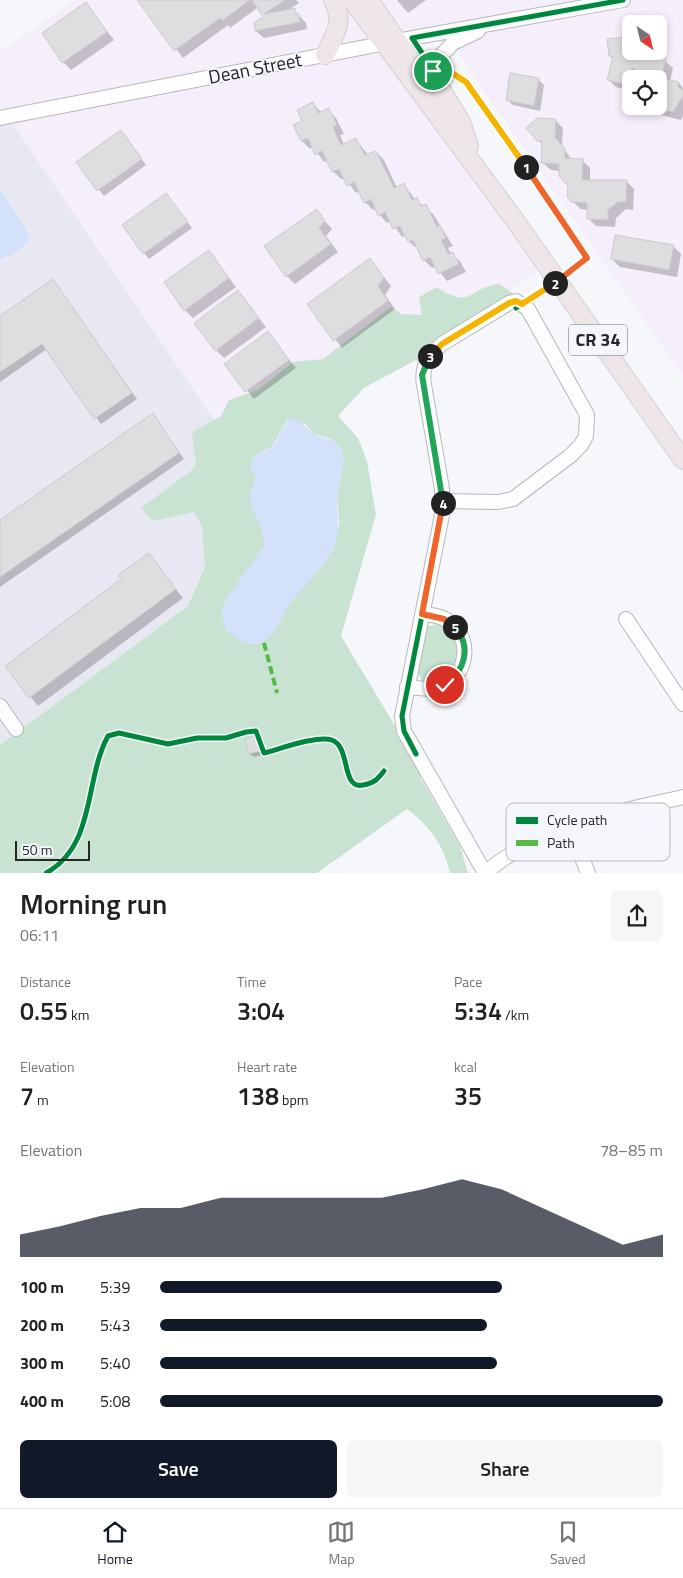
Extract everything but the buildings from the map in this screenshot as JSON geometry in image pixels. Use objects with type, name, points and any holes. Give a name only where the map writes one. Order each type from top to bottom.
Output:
[{"type":"main road","points":[[325,55],[338,28],[340,12],[333,0]]},
{"type":"main road","name":"CR 34","points":[[352,0],[390,43],[469,146],[514,219]]},
{"type":"main road","name":"CR 34","points":[[369,0],[390,43],[683,460]]},
{"type":"main road","name":"CR 34","points":[[435,62],[435,79],[461,122],[469,146]]},
{"type":"street","name":"Dean Street","points":[[0,118],[623,0]]},
{"type":"street","name":"Dean Street","points":[[435,62],[453,42],[510,20]]},
{"type":"street","points":[[443,501],[498,502],[512,499],[570,456],[581,445],[586,436],[587,415],[528,309],[516,301],[509,303],[442,344],[432,352],[425,364],[423,380],[443,501],[442,515],[402,716],[404,731],[485,873],[506,859]]},
{"type":"street","points":[[407,687],[429,689],[445,685],[457,675],[464,660],[464,644],[457,629],[444,619],[422,614]]},
{"type":"street","points":[[626,620],[683,704]]},
{"type":"street","points":[[0,706],[16,730]]},
{"type":"street","points":[[660,803],[683,798]]},
{"type":"street","points":[[583,861],[588,873]]},
{"type":"shaded area","points":[[75,0],[348,0],[379,43],[0,117],[0,52]]},
{"type":"shaded area","points":[[374,0],[592,0],[399,37]]},
{"type":"shaded area","points":[[638,0],[683,0],[683,376],[445,35]]},
{"type":"shaded area","points":[[381,47],[542,269],[292,431],[261,489],[10,120]]},
{"type":"shaded area","points":[[10,120],[261,489],[279,540],[0,745],[0,122]]},
{"type":"green space","points":[[499,284],[514,294],[516,301],[425,364],[416,360],[364,388],[338,416],[358,438],[367,461],[376,515],[341,636],[424,774],[420,777],[460,846],[468,873],[450,873],[440,845],[429,829],[407,809],[317,873],[0,873],[0,745],[188,606],[205,567],[202,526],[194,512],[153,521],[141,508],[192,470],[196,464],[192,432],[221,416],[229,400],[258,390],[293,362],[323,359],[391,307],[401,314],[422,315],[419,297],[437,287],[448,294],[464,297],[489,286]],"holes":[[[287,420],[305,424],[314,434],[331,439],[343,459],[337,496],[339,523],[334,548],[307,583],[265,544],[260,522],[253,509],[256,479],[253,460],[259,453],[272,447]]]},
{"type":"green space","points":[[437,624],[451,632],[460,657],[450,672],[442,679],[424,682],[417,673],[425,632],[428,626]]},
{"type":"water","points":[[0,189],[25,228],[30,240],[18,251],[2,259],[0,259]]},
{"type":"water","points":[[291,418],[316,435],[335,441],[341,449],[343,470],[337,498],[338,523],[336,541],[331,554],[290,604],[271,636],[261,643],[251,644],[234,637],[226,631],[221,612],[225,601],[265,544],[262,531],[251,505],[250,492],[256,479],[250,468],[259,454],[274,445]]},
{"type":"marked path","points":[[264,643],[277,693]]},
{"type":"cycle path","points":[[516,308],[587,258],[548,197],[466,82],[424,56],[412,38],[623,0]]},
{"type":"cycle path","points":[[416,754],[404,731],[402,716],[442,515],[443,501],[423,379],[425,367],[429,358],[442,344],[509,303],[516,301],[522,304]]},
{"type":"cycle path","points":[[46,873],[62,861],[73,846],[81,829],[100,753],[108,736],[119,733],[168,744],[197,738],[226,738],[256,731],[264,753],[308,741],[325,739],[332,740],[338,744],[349,775],[356,785],[373,782],[384,771]]},
{"type":"route","points":[[433,71],[435,62],[466,82],[548,197],[566,228],[587,258],[522,304],[516,301],[509,303],[442,344],[432,352],[426,361],[422,375],[443,501],[442,515],[422,614],[435,615],[451,623],[461,636],[465,652],[462,668],[445,685]]}]
